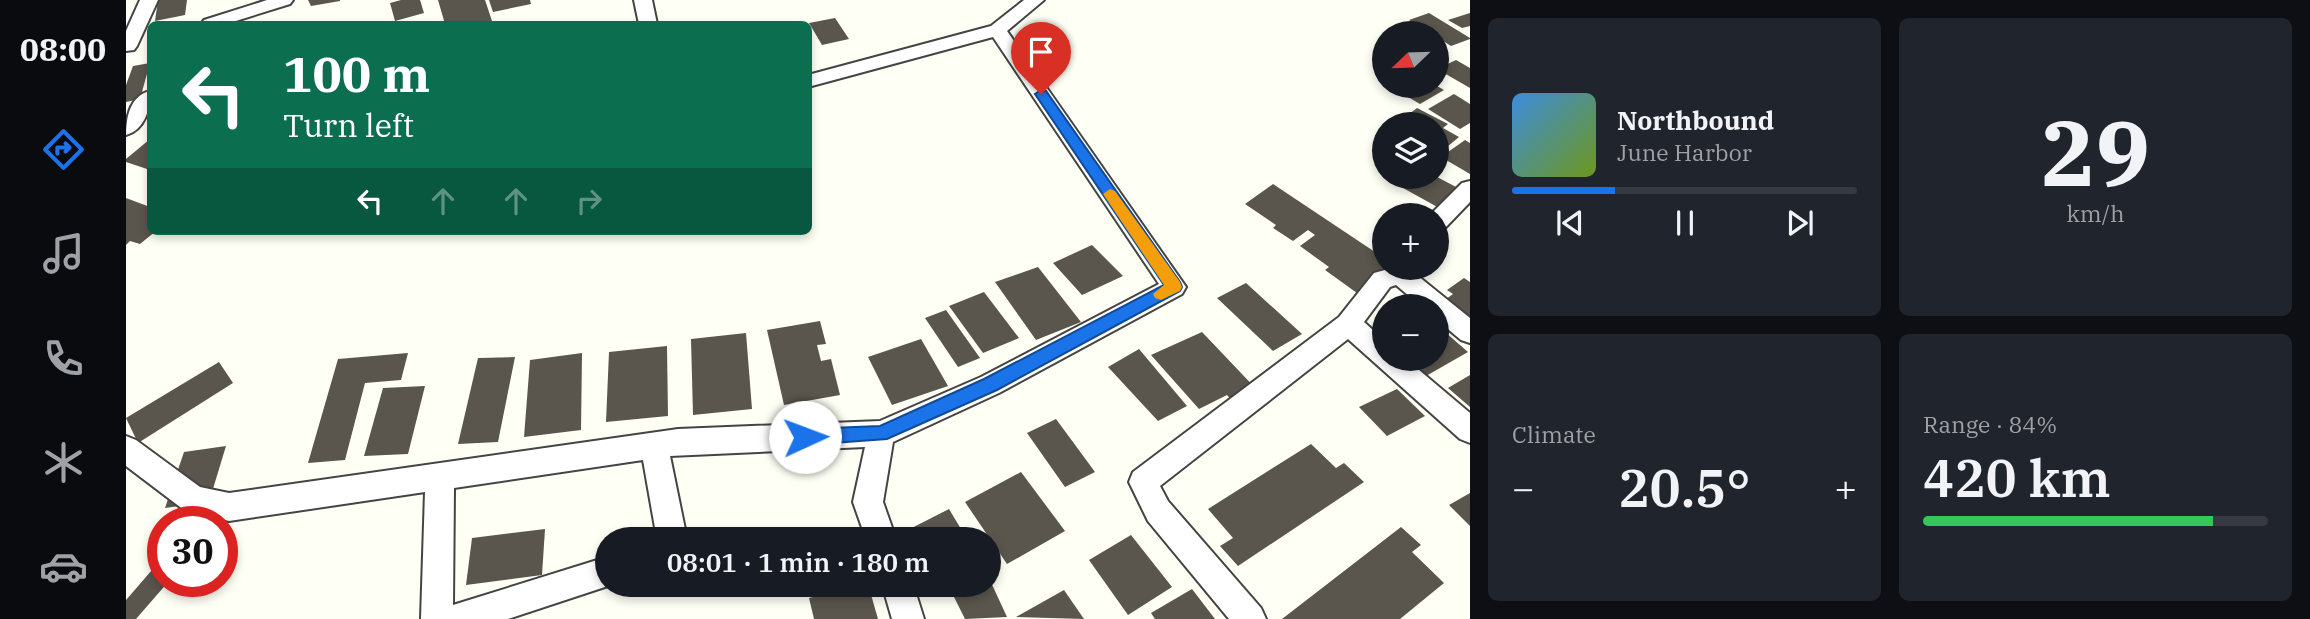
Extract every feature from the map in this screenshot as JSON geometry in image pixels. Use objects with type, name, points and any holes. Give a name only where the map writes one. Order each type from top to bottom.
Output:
[{"type":"street","points":[[127,46],[149,0]]},
{"type":"street","points":[[219,21],[284,0]]},
{"type":"street","points":[[643,0],[648,21]]},
{"type":"street","points":[[812,80],[997,30],[1035,0]]},
{"type":"street","points":[[126,449],[194,500],[229,507],[654,445],[881,434],[990,385],[1174,287],[997,30]]},
{"type":"street","points":[[127,46],[147,42]]},
{"type":"street","points":[[126,128],[147,101]]},
{"type":"street","points":[[1449,210],[1470,189]]},
{"type":"street","points":[[1250,619],[1158,511],[1143,482],[1349,324],[1382,280]]},
{"type":"street","points":[[1411,280],[1470,333]]},
{"type":"street","points":[[1349,324],[1372,344]]},
{"type":"street","points":[[1402,371],[1470,430]]},
{"type":"street","points":[[877,527],[868,502],[881,434]]},
{"type":"street","points":[[654,445],[669,527]]},
{"type":"street","points":[[437,619],[440,476]]},
{"type":"street","points":[[458,619],[595,576]]},
{"type":"street","points":[[901,597],[908,619]]},
{"type":"building","points":[[158,0],[187,0],[185,15],[155,21]]},
{"type":"building","points":[[308,0],[340,0],[340,1],[311,6]]},
{"type":"building","points":[[420,0],[424,13],[395,21],[390,3]]},
{"type":"building","points":[[438,0],[485,0],[492,21],[444,21]]},
{"type":"building","points":[[489,0],[530,0],[531,4],[493,12]]},
{"type":"building","points":[[1429,13],[1442,21],[1411,21]]},
{"type":"building","points":[[1470,13],[1470,26],[1462,28],[1448,20]]},
{"type":"building","points":[[835,18],[849,39],[822,45],[812,28],[812,22]]},
{"type":"building","points":[[1449,25],[1470,38],[1449,45]]},
{"type":"building","points":[[1456,60],[1470,68],[1470,88],[1449,76],[1449,63]]},
{"type":"building","points":[[147,64],[147,74],[140,99],[126,102],[126,85],[133,66]]},
{"type":"building","points":[[1454,94],[1470,104],[1470,123],[1460,129],[1449,122],[1449,112],[1433,112],[1428,109]]},
{"type":"building","points":[[1410,98],[1430,98],[1420,104]]},
{"type":"building","points":[[1449,131],[1459,137],[1449,145]]},
{"type":"building","points":[[1465,140],[1470,143],[1470,174],[1449,162],[1449,151]]},
{"type":"building","points":[[147,142],[147,169],[126,162],[126,159]]},
{"type":"building","points":[[1449,183],[1460,189],[1447,203],[1430,203],[1405,189],[1449,189]]},
{"type":"building","points":[[1273,184],[1372,250],[1373,280],[1357,293],[1325,270],[1329,267],[1300,246],[1315,235],[1308,230],[1293,241],[1273,228],[1276,225],[1245,204]]},
{"type":"building","points":[[126,198],[147,206],[147,235],[151,235],[140,244],[130,241],[126,245]]},
{"type":"building","points":[[1092,245],[1123,276],[1082,295],[1053,263]]},
{"type":"building","points":[[1038,267],[1081,322],[1036,340],[995,282]]},
{"type":"building","points":[[1464,278],[1470,282],[1470,323],[1449,307],[1449,297],[1453,294],[1447,290]]},
{"type":"building","points":[[1246,283],[1302,334],[1273,351],[1217,298]]},
{"type":"building","points":[[984,292],[1019,338],[983,353],[949,306]]},
{"type":"building","points":[[946,310],[980,358],[958,367],[925,318]]},
{"type":"building","points":[[820,321],[826,344],[817,345],[821,361],[831,359],[840,395],[784,405],[767,330]]},
{"type":"building","points":[[1202,332],[1260,393],[1236,405],[1227,395],[1199,409],[1151,355]]},
{"type":"building","points":[[746,333],[752,409],[693,415],[691,339]]},
{"type":"building","points":[[1449,335],[1468,352],[1449,363]]},
{"type":"building","points":[[921,339],[948,386],[892,405],[868,357]]},
{"type":"building","points":[[667,346],[668,416],[606,422],[609,352]]},
{"type":"building","points":[[1139,349],[1187,406],[1158,421],[1108,367]]},
{"type":"building","points":[[408,353],[401,380],[365,383],[345,460],[308,463],[338,359]]},
{"type":"building","points":[[582,353],[581,430],[524,437],[530,360]]},
{"type":"building","points":[[515,357],[498,442],[458,444],[478,358]]},
{"type":"building","points":[[219,362],[233,383],[138,443],[126,418]]},
{"type":"building","points":[[1420,371],[1435,371],[1426,376]]},
{"type":"building","points":[[1470,375],[1470,407],[1448,388]]},
{"type":"building","points":[[425,386],[408,454],[364,456],[383,388]]},
{"type":"building","points":[[1397,389],[1425,416],[1387,436],[1359,407]]},
{"type":"building","points":[[1056,419],[1095,472],[1065,487],[1027,433]]},
{"type":"building","points":[[1311,444],[1336,468],[1344,463],[1364,482],[1238,566],[1220,546],[1233,538],[1208,509]]},
{"type":"building","points":[[226,446],[209,502],[166,506],[184,452]]},
{"type":"building","points":[[1021,472],[1065,531],[1007,564],[1001,555],[1001,527],[982,527],[965,502]]},
{"type":"building","points":[[1470,493],[1470,526],[1449,505]]},
{"type":"building","points":[[949,509],[960,527],[914,527]]},
{"type":"building","points":[[1401,527],[1421,545],[1412,552],[1444,583],[1400,619],[1282,619]]},
{"type":"building","points":[[545,529],[542,575],[466,585],[472,538]]},
{"type":"building","points":[[1131,535],[1172,587],[1128,615],[1089,560]]},
{"type":"building","points":[[147,576],[147,597],[155,597],[136,619],[126,619],[126,600]]},
{"type":"building","points":[[1192,589],[1215,619],[1155,619],[1151,613]]},
{"type":"building","points":[[1064,590],[1084,619],[1016,617]]},
{"type":"building","points":[[872,597],[878,619],[814,619],[809,598]]},
{"type":"building","points":[[954,597],[998,597],[1007,617],[965,619]]},
{"type":"slow traffic","points":[[1110,194],[1174,287],[1161,294]]},
{"type":"route","points":[[805,437],[881,434],[990,385],[1174,287],[1041,94]]}]
